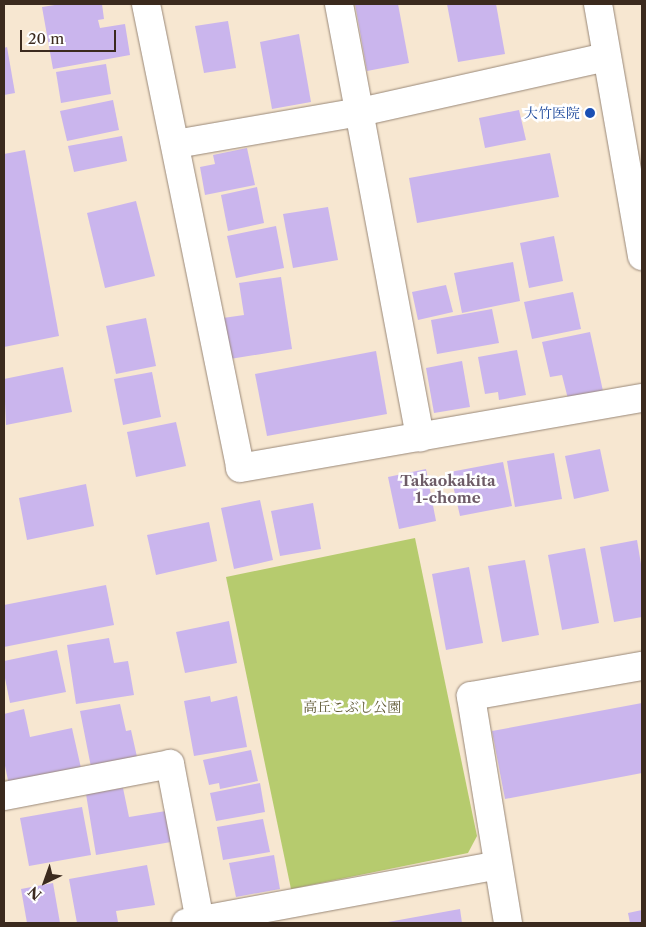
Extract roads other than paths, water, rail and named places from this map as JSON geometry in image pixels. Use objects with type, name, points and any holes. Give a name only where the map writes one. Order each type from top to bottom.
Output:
[{"type":"street","points":[[146,4],[176,144],[240,468],[642,398]]},
{"type":"street","points":[[339,4],[420,438]]},
{"type":"street","points":[[598,4],[642,256]]},
{"type":"street","points":[[176,144],[360,112],[606,57]]},
{"type":"street","points":[[508,923],[470,696],[642,666]]},
{"type":"street","points":[[4,796],[170,764],[193,922],[498,865]]},
{"type":"place","name":"大竹医院","points":[[590,113]]},
{"type":"district","name":"Takaokakita 1-chome","points":[[448,488]]},
{"type":"park label","name":"高丘こぶし公園","points":[[352,707]]}]
